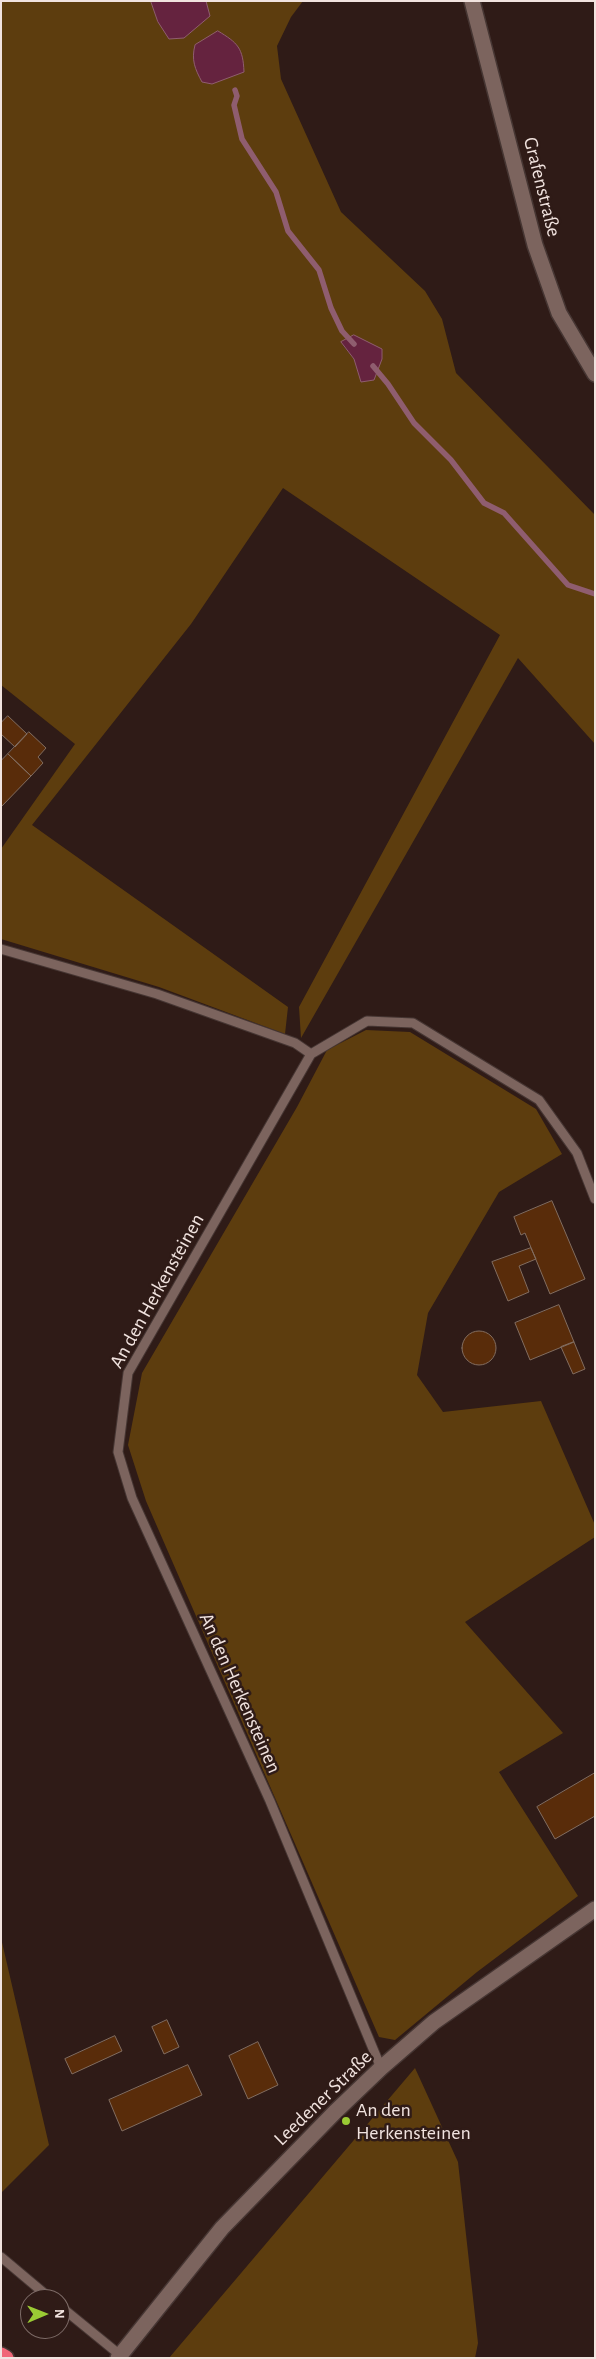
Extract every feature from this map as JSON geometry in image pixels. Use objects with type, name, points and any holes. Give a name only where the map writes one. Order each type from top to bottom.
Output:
[{"type":"highway","points":[[1,2355],[6,2358]]},
{"type":"street","name":"Grafenstraße","points":[[472,1],[535,245],[559,313],[595,374]]},
{"type":"street","name":"Leedener Straße","points":[[119,2356],[222,2228],[335,2112],[381,2068],[434,2022],[595,1909]]},
{"type":"lane","points":[[1,949],[157,994],[295,1044],[311,1054]]},
{"type":"lane","name":"An den Herkensteinen","points":[[381,2068],[270,1801],[132,1498],[118,1452],[128,1373],[311,1054],[367,1021],[413,1024],[539,1100],[577,1153],[595,1199]]},
{"type":"lane","points":[[1,2257],[39,2289]]},
{"type":"lane","points":[[70,2314],[119,2356]]},
{"type":"shaded area","points":[[1,1],[151,1],[158,22],[207,3],[206,1],[303,1],[291,17],[277,46],[281,79],[341,212],[425,291],[442,319],[456,373],[595,515],[595,744],[518,658],[301,1038],[299,1007],[500,635],[283,488],[191,624],[32,825],[288,1007],[285,1034],[159,987],[1,939],[1,849],[75,744],[1,685]],"holes":[[[341,343],[374,380],[361,381],[354,359]]]},
{"type":"shaded area","points":[[151,1],[206,1],[210,16],[184,38],[169,39],[158,22]]},
{"type":"shaded area","points":[[218,31],[238,47],[241,52],[244,72],[212,84],[202,82],[194,64],[195,45]]},
{"type":"shaded area","points":[[354,335],[382,349],[382,359],[374,380],[361,382],[354,359],[341,342]]},
{"type":"shaded area","points":[[366,1030],[410,1032],[536,1109],[562,1154],[499,1192],[428,1313],[417,1375],[443,1412],[541,1401],[595,1525],[595,1537],[465,1622],[563,1733],[499,1772],[578,1896],[477,1972],[395,2040],[379,2037],[146,1501],[128,1445],[142,1373],[297,1107],[327,1050]]},
{"type":"shaded area","points":[[1,1938],[49,2145],[1,2193]]},
{"type":"shaded area","points":[[415,2068],[458,2162],[478,2343],[475,2358],[169,2358]]},
{"type":"building","points":[[8,716],[27,734],[15,747],[1,734],[1,723]]},
{"type":"building","points":[[29,732],[46,748],[38,757],[43,763],[31,776],[8,754]]},
{"type":"building","points":[[8,754],[31,776],[1,807],[1,761]]},
{"type":"building","points":[[552,1201],[585,1279],[550,1294],[525,1233],[521,1235],[514,1217]]},
{"type":"building","points":[[531,1248],[536,1259],[519,1266],[529,1292],[508,1301],[492,1262]]},
{"type":"building","points":[[559,1305],[574,1342],[530,1360],[515,1323]]},
{"type":"building","points":[[479,1331],[486,1332],[491,1336],[495,1341],[495,1355],[491,1360],[486,1364],[479,1365],[472,1364],[467,1360],[463,1355],[462,1348],[463,1341],[467,1336],[472,1332]]},
{"type":"building","points":[[574,1342],[585,1369],[573,1374],[561,1347]]},
{"type":"building","points":[[595,1773],[595,1816],[555,1839],[537,1807]]},
{"type":"building","points":[[167,2020],[179,2047],[164,2054],[152,2027]]},
{"type":"building","points":[[115,2036],[122,2051],[72,2074],[65,2059]]},
{"type":"building","points":[[258,2042],[278,2085],[248,2099],[229,2056]]},
{"type":"building","points":[[188,2065],[202,2095],[122,2131],[109,2100]]},
{"type":"waterway","points":[[235,90],[237,96],[234,105],[242,139],[276,192],[288,231],[319,270],[331,308],[342,331],[354,344]]},
{"type":"waterway","points":[[373,366],[388,384],[414,423],[451,460],[484,503],[504,513],[568,585],[595,594]]},
{"type":"place","name":"An den Herkensteinen","points":[[346,2121]]}]
